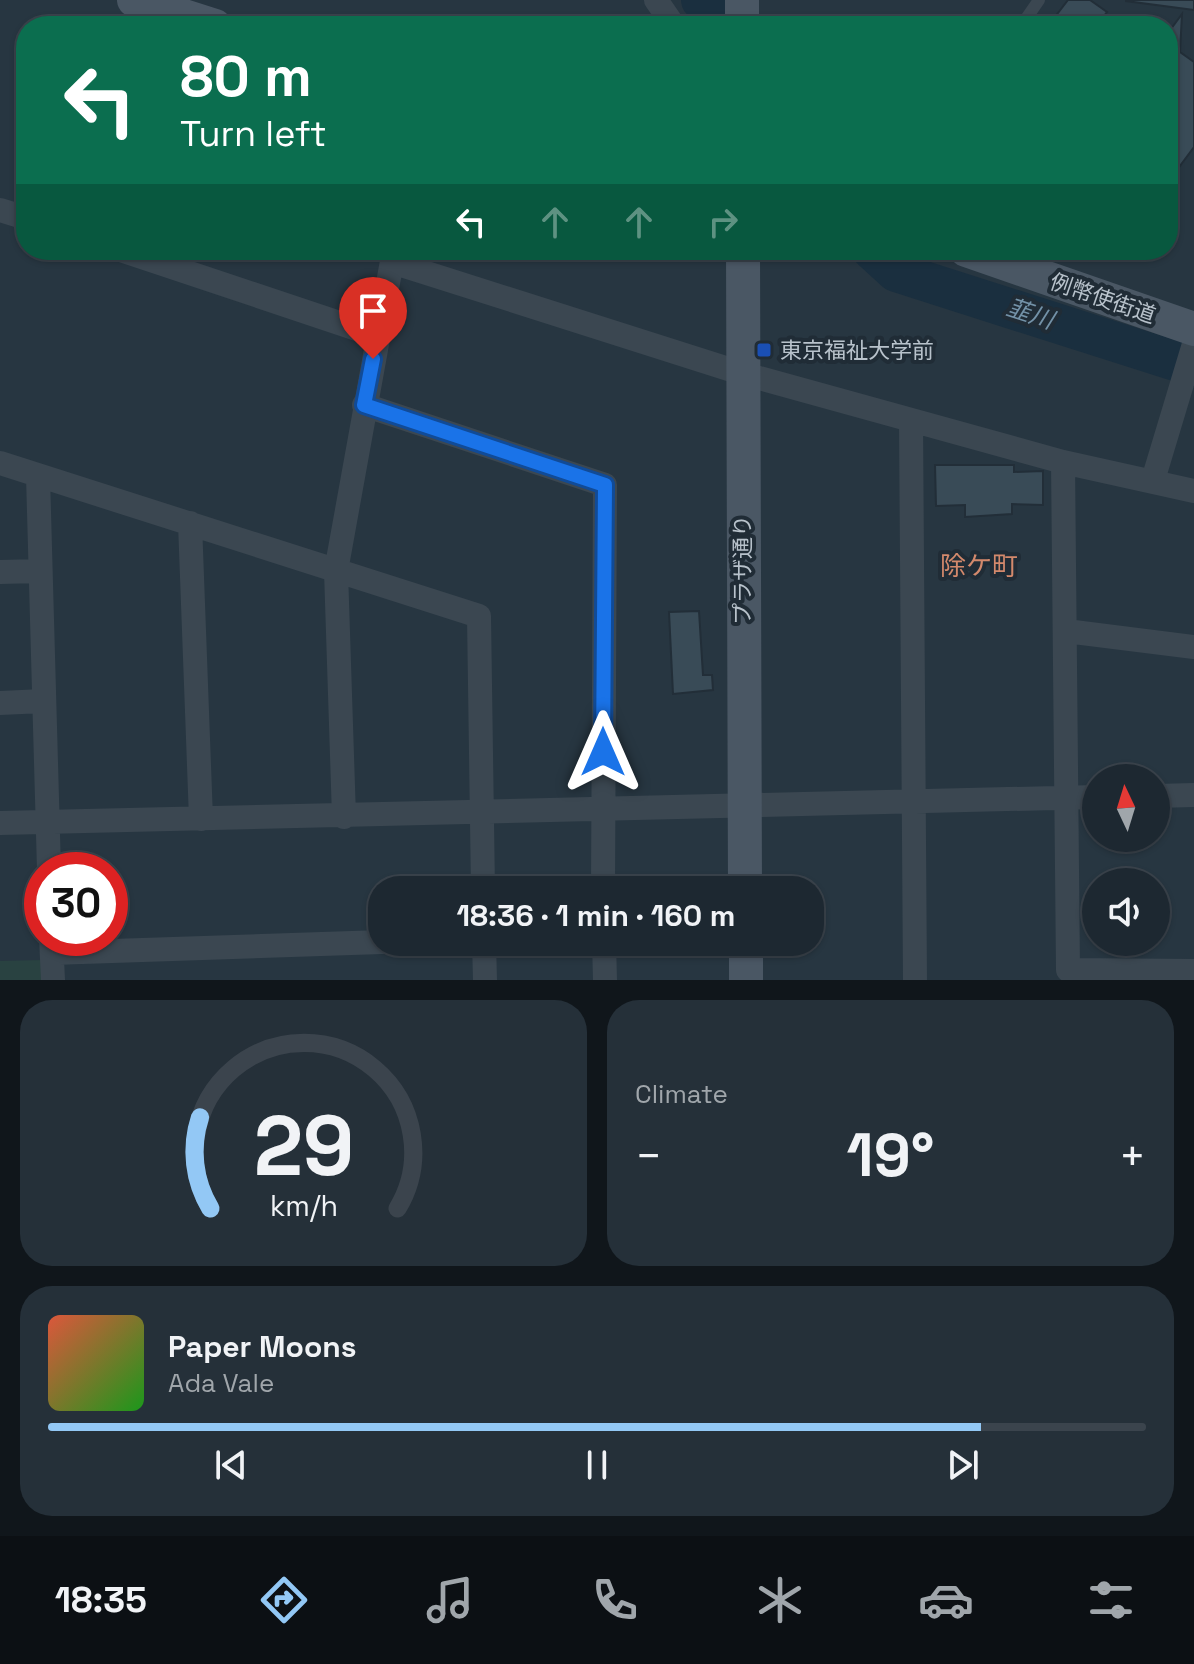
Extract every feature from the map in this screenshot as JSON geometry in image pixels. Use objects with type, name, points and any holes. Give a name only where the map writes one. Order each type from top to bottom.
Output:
[{"type":"street","points":[[134,0],[184,16]]},
{"type":"street","points":[[151,260],[378,336]]},
{"type":"street","points":[[344,817],[336,571],[392,260]]},
{"type":"street","points":[[405,260],[741,373],[1063,462],[1194,491]]},
{"type":"street","name":"プラザ通り","points":[[743,260],[745,876]]},
{"type":"street","name":"例幣使街道","points":[[995,260],[1194,329]]},
{"type":"street","points":[[1153,480],[1194,344]]},
{"type":"street","points":[[364,405],[605,485],[603,876]]},
{"type":"street","points":[[911,420],[915,980]]},
{"type":"street","points":[[1063,462],[1068,970],[1145,976],[1194,971]]},
{"type":"street","points":[[0,463],[479,616],[483,876]]},
{"type":"street","points":[[38,476],[48,852]]},
{"type":"street","points":[[190,523],[201,819]]},
{"type":"street","points":[[0,572],[40,571]]},
{"type":"street","points":[[1066,631],[1194,647]]},
{"type":"street","points":[[0,703],[43,701]]},
{"type":"street","points":[[1170,796],[1194,795]]},
{"type":"street","points":[[0,823],[1082,797]]},
{"type":"street","points":[[128,945],[368,942]]},
{"type":"street","points":[[52,956],[53,980]]},
{"type":"street","points":[[484,956],[485,980]]},
{"type":"street","points":[[604,956],[605,980]]},
{"type":"street","points":[[746,956],[746,980]]},
{"type":"green space","points":[[43,960],[43,980],[0,980],[0,961]]},
{"type":"building","points":[[1068,0],[1090,0],[1107,12],[1104,16],[1056,16]]},
{"type":"building","points":[[1126,0],[1194,0],[1194,10],[1126,1]]},
{"type":"building","points":[[1182,14],[1180,52],[1194,62],[1194,147],[1178,169],[1178,19]]},
{"type":"building","points":[[935,465],[1014,465],[1014,472],[1043,471],[1043,505],[1012,504],[1012,514],[965,517],[965,505],[936,506]]},
{"type":"building","points":[[699,611],[703,675],[712,675],[713,690],[673,694],[669,612]]},
{"type":"waterway","name":"韮川","points":[[701,0],[716,16]]},
{"type":"waterway","name":"韮川","points":[[883,260],[896,272],[1194,367]]},
{"type":"place","name":"東京福祉大学前","points":[[764,350]]},
{"type":"district","name":"除ケ町","points":[[979,566]]},
{"type":"route","points":[[373,359],[364,405],[605,485],[603,752]]}]
